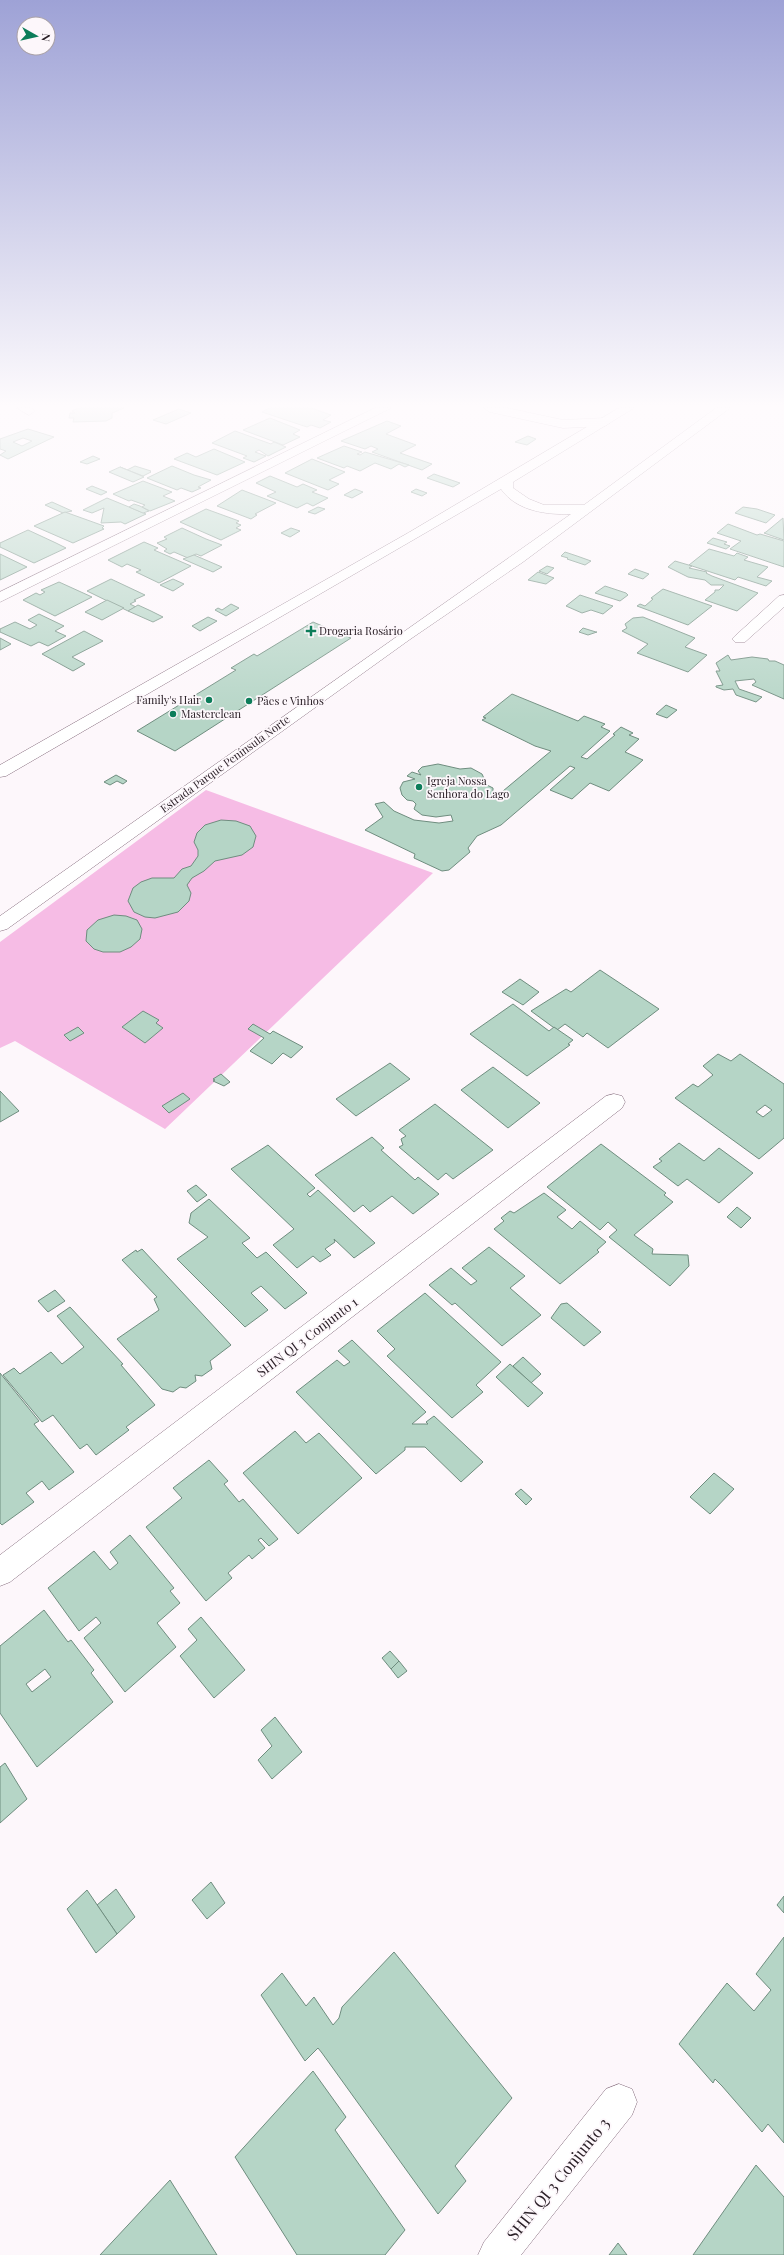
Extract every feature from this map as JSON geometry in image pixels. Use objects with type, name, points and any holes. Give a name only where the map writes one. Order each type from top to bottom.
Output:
[{"type":"main road","points":[[0,598],[172,513]]},
{"type":"main road","points":[[0,772],[133,698],[449,513]]},
{"type":"main road","name":"Estrada Parque Península Norte","points":[[0,925],[205,778],[404,637],[518,559],[581,513]]},
{"type":"main road","points":[[740,638],[784,599]]},
{"type":"main road","name":"SHIN QI 3 Conjunto 1","points":[[0,1572],[614,1102]]},
{"type":"main road","name":"SHIN QI 3 Conjunto 3","points":[[497,2255],[620,2102]]},
{"type":"shaded area","points":[[206,790],[433,873],[165,1129],[15,1041],[0,1048],[0,942]]},
{"type":"building","points":[[62,513],[68,513],[104,526],[102,528],[104,529],[73,543],[34,526]]},
{"type":"building","points":[[103,513],[146,514],[125,524],[121,522],[101,523]]},
{"type":"building","points":[[198,513],[218,513],[239,521],[236,523],[241,525],[236,528],[241,530],[221,540],[180,522]]},
{"type":"building","points":[[236,513],[256,513],[255,514],[257,515],[251,519]]},
{"type":"building","points":[[736,513],[770,513],[775,515],[766,523]]},
{"type":"building","points":[[783,518],[784,540],[764,533],[766,532]]},
{"type":"building","points":[[728,524],[757,535],[760,534],[784,541],[784,567],[730,549],[741,541],[717,533]]},
{"type":"building","points":[[182,528],[222,545],[201,556],[196,554],[188,558],[174,552],[170,554],[164,551],[167,549],[157,543],[167,539],[164,537]]},
{"type":"building","points":[[291,528],[300,531],[290,537],[281,533]]},
{"type":"building","points":[[28,530],[66,548],[34,563],[0,547],[0,543]]},
{"type":"building","points":[[713,538],[727,542],[724,544],[730,546],[726,549],[707,543]]},
{"type":"building","points":[[144,542],[158,548],[154,550],[191,566],[159,583],[136,572],[141,570],[127,564],[122,567],[108,560]]},
{"type":"building","points":[[709,549],[734,556],[737,553],[748,557],[744,560],[768,567],[757,577],[772,581],[766,586],[738,577],[735,580],[689,565]]},
{"type":"building","points":[[565,552],[591,561],[585,565],[567,559],[568,558],[561,556]]},
{"type":"building","points":[[0,554],[27,567],[0,580]]},
{"type":"building","points":[[194,555],[222,567],[213,572],[183,559]]},
{"type":"building","points":[[675,561],[692,566],[689,568],[707,572],[706,573],[712,576],[758,593],[737,611],[705,600],[715,592],[715,590],[719,590],[724,585],[711,585],[705,580],[688,577],[668,567]]},
{"type":"building","points":[[547,566],[554,568],[547,574],[539,571]]},
{"type":"building","points":[[635,569],[649,574],[643,579],[628,574]]},
{"type":"building","points":[[538,572],[554,578],[546,584],[528,580]]},
{"type":"building","points":[[111,579],[145,595],[134,600],[136,601],[130,604],[136,607],[128,611],[87,591]]},
{"type":"building","points":[[173,579],[184,584],[173,591],[160,585]]},
{"type":"building","points":[[59,582],[92,597],[55,616],[23,600],[36,593],[40,595],[45,592],[41,590]]},
{"type":"building","points":[[605,586],[628,595],[620,601],[595,593]]},
{"type":"building","points":[[663,589],[712,606],[688,625],[637,606],[640,604],[645,606],[653,599],[651,598]]},
{"type":"building","points":[[580,595],[613,606],[603,614],[591,610],[582,613],[566,606]]},
{"type":"building","points":[[107,600],[124,608],[102,620],[85,612]]},
{"type":"building","points":[[231,604],[239,608],[226,616],[215,610],[218,608],[222,610]]},
{"type":"building","points":[[138,605],[163,617],[153,622],[128,611]]},
{"type":"building","points":[[39,614],[64,626],[55,631],[66,636],[48,646],[39,642],[31,646],[0,632],[0,629],[15,622],[30,629],[37,625],[28,620]]},
{"type":"building","points":[[208,617],[217,621],[200,631],[192,626]]},
{"type":"building","points":[[643,617],[695,638],[685,647],[707,655],[688,672],[637,653],[648,644],[622,631],[627,628],[625,624],[633,618]]},
{"type":"building","points":[[313,622],[351,638],[175,751],[137,731],[236,670],[231,668],[254,654],[257,656]]},
{"type":"building","points":[[583,628],[597,632],[588,635],[579,632]]},
{"type":"building","points":[[84,631],[103,641],[72,657],[85,664],[73,671],[42,654]]},
{"type":"building","points":[[0,638],[11,644],[0,650]]},
{"type":"building","points":[[728,655],[731,660],[752,657],[768,659],[769,661],[775,661],[784,665],[784,699],[752,685],[756,682],[754,679],[735,681],[739,689],[762,697],[756,702],[736,695],[733,689],[724,690],[716,687],[723,685],[716,671],[720,671],[716,663]]},
{"type":"building","points":[[512,694],[578,721],[584,716],[605,724],[601,727],[610,731],[581,757],[587,759],[615,735],[613,734],[621,727],[633,733],[629,735],[639,739],[625,752],[643,760],[609,791],[590,783],[572,799],[550,790],[575,768],[570,766],[501,825],[477,836],[468,848],[470,852],[449,870],[442,871],[414,858],[415,854],[365,830],[383,817],[375,804],[384,802],[394,811],[414,820],[439,823],[453,821],[451,815],[436,817],[422,815],[414,809],[416,804],[413,801],[407,800],[402,795],[400,788],[403,782],[415,779],[407,776],[412,772],[421,775],[418,771],[422,767],[438,764],[460,769],[471,768],[482,774],[487,785],[493,788],[493,794],[497,796],[551,751],[535,746],[482,720],[486,718],[483,717]]},
{"type":"building","points":[[666,705],[677,710],[667,718],[656,714]]},
{"type":"building","points":[[116,775],[127,781],[123,784],[117,781],[110,785],[104,782]]},
{"type":"building","points":[[221,820],[236,821],[250,826],[256,836],[253,847],[242,855],[215,861],[204,871],[192,878],[187,885],[191,893],[189,901],[178,912],[155,918],[145,917],[134,912],[128,901],[133,888],[141,882],[152,878],[174,878],[182,869],[191,866],[198,856],[198,850],[194,842],[197,833],[205,825]]},
{"type":"building","points":[[114,915],[126,916],[137,920],[142,929],[140,939],[131,947],[120,952],[103,952],[94,949],[86,941],[87,930],[98,920]]},
{"type":"building","points":[[600,970],[659,1009],[608,1048],[587,1033],[583,1037],[565,1024],[557,1030],[531,1011],[566,989],[571,992]]},
{"type":"building","points":[[520,979],[539,992],[523,1005],[502,992]]},
{"type":"building","points":[[513,1004],[549,1031],[554,1027],[573,1040],[568,1044],[570,1045],[527,1076],[470,1034]]},
{"type":"building","points":[[143,1011],[159,1020],[156,1023],[163,1028],[145,1043],[122,1027]]},
{"type":"building","points":[[253,1024],[270,1034],[273,1031],[303,1047],[291,1058],[283,1053],[272,1064],[250,1051],[264,1038],[248,1029]]},
{"type":"building","points":[[78,1027],[84,1033],[70,1041],[64,1035]]},
{"type":"building","points":[[718,1054],[731,1061],[740,1054],[784,1084],[784,1138],[759,1159],[675,1098],[693,1084],[698,1087],[713,1075],[703,1066]],"holes":[[[765,1105],[772,1110],[763,1117],[756,1112]]]},
{"type":"building","points":[[390,1063],[410,1079],[356,1116],[336,1099]]},
{"type":"building","points":[[493,1067],[540,1103],[508,1128],[461,1090]]},
{"type":"building","points":[[221,1074],[230,1082],[224,1086],[213,1081],[215,1080],[213,1079]]},
{"type":"building","points":[[0,1091],[19,1111],[0,1122]]},
{"type":"building","points":[[183,1093],[190,1099],[169,1113],[162,1106]]},
{"type":"building","points":[[435,1104],[493,1150],[453,1179],[446,1173],[438,1180],[399,1147],[403,1145],[401,1139],[406,1136],[399,1130]]},
{"type":"building","points":[[372,1137],[384,1148],[381,1150],[415,1180],[418,1177],[439,1194],[413,1214],[392,1196],[370,1212],[363,1205],[354,1212],[315,1175]]},
{"type":"building","points":[[679,1143],[704,1161],[719,1148],[753,1173],[719,1203],[687,1179],[678,1186],[653,1167],[662,1161],[659,1159]]},
{"type":"building","points":[[601,1144],[666,1193],[664,1195],[673,1202],[634,1235],[653,1249],[652,1254],[688,1255],[689,1266],[670,1286],[609,1237],[617,1230],[608,1222],[600,1230],[547,1187]]},
{"type":"building","points":[[268,1145],[315,1188],[307,1194],[310,1197],[318,1190],[375,1243],[354,1258],[334,1239],[335,1242],[325,1249],[331,1255],[320,1262],[313,1256],[297,1268],[273,1245],[294,1229],[231,1169]]},
{"type":"building","points":[[196,1185],[207,1195],[197,1202],[187,1191]]},
{"type":"building","points":[[544,1193],[566,1210],[557,1217],[572,1229],[580,1221],[606,1242],[597,1250],[599,1252],[560,1284],[494,1229],[504,1221],[501,1218],[510,1211],[514,1213]]},
{"type":"building","points":[[209,1199],[250,1238],[242,1243],[257,1258],[266,1252],[307,1293],[285,1309],[261,1286],[251,1293],[268,1310],[245,1327],[177,1259],[208,1237],[189,1223],[191,1213]]},
{"type":"building","points":[[737,1207],[751,1218],[741,1228],[727,1217]]},
{"type":"building","points":[[489,1247],[525,1276],[510,1288],[541,1315],[502,1346],[455,1303],[452,1305],[429,1285],[451,1268],[471,1285],[477,1281],[462,1268]]},
{"type":"building","points":[[142,1249],[231,1345],[210,1361],[212,1369],[202,1376],[195,1375],[196,1381],[186,1388],[180,1387],[173,1392],[162,1389],[117,1339],[159,1310],[154,1299],[157,1297],[122,1260],[136,1250],[137,1252]]},
{"type":"building","points":[[55,1290],[65,1301],[48,1312],[38,1301]]},
{"type":"building","points":[[425,1293],[501,1362],[476,1385],[483,1392],[452,1418],[387,1356],[395,1349],[377,1331]]},
{"type":"building","points":[[567,1303],[601,1332],[584,1346],[551,1318],[561,1304]]},
{"type":"building","points":[[70,1307],[123,1364],[121,1365],[155,1405],[126,1427],[129,1430],[96,1455],[87,1444],[80,1449],[53,1415],[42,1422],[3,1375],[14,1368],[20,1374],[51,1352],[62,1364],[84,1347],[57,1316]]},
{"type":"building","points":[[352,1340],[426,1412],[412,1424],[428,1424],[426,1422],[434,1416],[483,1462],[461,1482],[425,1447],[405,1447],[405,1450],[376,1474],[296,1392],[337,1360],[344,1366],[350,1362],[338,1351]]},
{"type":"building","points":[[523,1357],[541,1374],[531,1383],[513,1366]]},
{"type":"building","points":[[510,1364],[543,1393],[528,1407],[496,1377]]},
{"type":"building","points":[[0,1373],[39,1421],[34,1424],[74,1472],[49,1490],[42,1481],[26,1493],[34,1502],[2,1525],[0,1523]]},
{"type":"building","points":[[295,1431],[306,1443],[319,1433],[362,1478],[298,1534],[243,1473]]},
{"type":"building","points":[[209,1460],[228,1481],[224,1484],[239,1502],[243,1499],[278,1539],[269,1546],[261,1538],[258,1540],[265,1548],[252,1559],[249,1555],[228,1573],[232,1578],[206,1601],[146,1527],[182,1498],[173,1488]]},
{"type":"building","points":[[714,1473],[734,1489],[710,1514],[690,1497]]},
{"type":"building","points":[[521,1489],[532,1499],[526,1505],[515,1494]]},
{"type":"building","points":[[130,1535],[174,1588],[170,1591],[180,1603],[157,1623],[176,1647],[125,1692],[84,1638],[101,1623],[96,1617],[79,1631],[48,1588],[94,1551],[110,1570],[118,1563],[110,1552]]},
{"type":"building","points":[[44,1610],[68,1642],[71,1640],[94,1670],[91,1673],[113,1702],[37,1767],[0,1713],[0,1646]],"holes":[[[45,1669],[51,1677],[32,1692],[26,1684]]]},
{"type":"building","points":[[201,1617],[245,1670],[214,1698],[180,1656],[197,1640],[188,1629]]},
{"type":"building","points":[[390,1651],[399,1661],[391,1669],[382,1658]]},
{"type":"building","points":[[399,1661],[407,1671],[398,1678],[391,1669]]},
{"type":"building","points":[[275,1717],[302,1752],[272,1779],[258,1760],[272,1746],[261,1730]]},
{"type":"building","points":[[5,1763],[27,1799],[0,1823],[0,1767]]},
{"type":"building","points":[[211,1882],[225,1903],[207,1919],[192,1900]]},
{"type":"building","points":[[116,1889],[135,1917],[117,1934],[97,1905]]},
{"type":"building","points":[[87,1890],[117,1934],[96,1953],[67,1909]]},
{"type":"building","points":[[784,1896],[784,1913],[777,1905]]},
{"type":"building","points":[[784,1937],[784,2143],[768,2124],[762,2132],[722,2086],[715,2079],[713,2083],[679,2044],[727,1983],[754,2011],[771,1990],[756,1974]]},
{"type":"building","points":[[394,1952],[512,2098],[455,2166],[466,2181],[438,2214],[318,2048],[305,2061],[261,1995],[282,1973],[306,2006],[314,1997],[333,2025],[339,2018],[342,2007]]},
{"type":"building","points":[[313,2071],[346,2117],[335,2130],[405,2230],[385,2255],[297,2255],[235,2157]]},
{"type":"building","points":[[756,2165],[784,2197],[784,2255],[693,2255]]},
{"type":"building","points":[[170,2180],[217,2255],[100,2255]]},
{"type":"building","points":[[618,2243],[627,2255],[609,2255]]},
{"type":"place","name":"Drogaria Rosário","points":[[311,631]]},
{"type":"place","name":"Family's Hair","points":[[209,700]]},
{"type":"place","name":"Pães e Vinhos","points":[[249,701]]},
{"type":"place","name":"Masterclean","points":[[173,714]]},
{"type":"place","name":"Igreja Nossa Senhora do Lago","points":[[419,787]]}]
